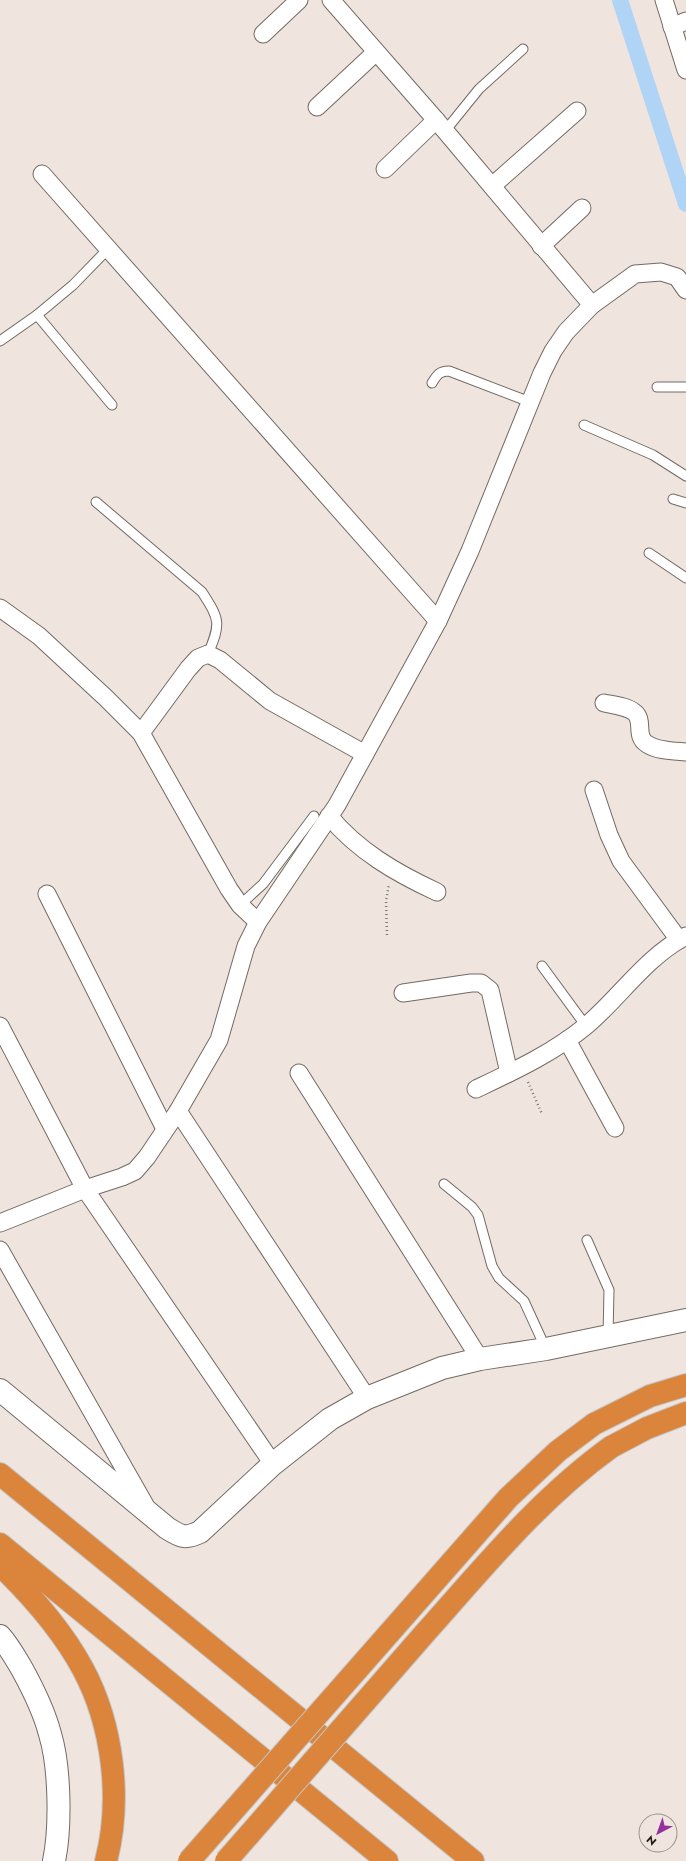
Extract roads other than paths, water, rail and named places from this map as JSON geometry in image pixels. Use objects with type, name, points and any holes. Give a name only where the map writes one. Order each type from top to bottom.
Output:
[{"type":"highway","points":[[188,1861],[508,1498],[558,1452],[594,1424],[650,1396],[686,1385]]},
{"type":"highway","points":[[226,1861],[504,1544],[556,1490],[583,1467],[611,1447],[647,1428],[686,1413]]},
{"type":"highway","points":[[0,1474],[472,1861]]},
{"type":"highway","points":[[0,1544],[387,1861]]},
{"type":"highway","points":[[0,1565],[28,1594],[68,1644],[83,1670],[94,1697],[110,1753],[113,1783],[112,1830],[106,1861]]},
{"type":"highway","points":[[395,1798],[490,1861]]},
{"type":"main road","points":[[0,1390],[150,1514],[178,1535],[189,1537],[200,1532],[273,1464],[330,1419],[367,1398],[442,1368],[480,1359],[546,1349],[686,1320]]},
{"type":"main road","points":[[0,1636],[9,1646],[26,1677],[40,1706],[51,1735],[56,1765],[58,1805],[58,1839],[54,1861]]},
{"type":"street","points":[[263,34],[299,0]]},
{"type":"street","points":[[331,0],[440,125],[592,305]]},
{"type":"street","points":[[664,0],[679,24],[686,70]]},
{"type":"street","points":[[316,107],[376,52]]},
{"type":"street","points":[[492,186],[577,111]]},
{"type":"street","points":[[385,169],[440,125]]},
{"type":"street","points":[[42,174],[438,621]]},
{"type":"street","points":[[541,246],[582,208]]},
{"type":"street","points":[[0,1223],[85,1189],[122,1177],[135,1171],[147,1157],[178,1111],[219,1040],[246,946],[258,922],[321,816],[337,805],[438,621],[470,551],[552,351],[566,332],[592,305],[635,274],[661,272],[677,277],[686,290]]},
{"type":"street","points":[[0,608],[39,636],[106,698],[141,733],[229,889],[240,905],[258,922]]},
{"type":"street","points":[[141,733],[188,669],[198,658],[208,654],[220,660],[270,701],[364,754]]},
{"type":"street","points":[[604,703],[625,707],[635,712],[639,719],[640,736],[646,744],[654,748],[686,752]]},
{"type":"street","points":[[476,1089],[515,1070],[567,1040],[586,1026],[655,959],[682,938],[621,861],[609,835],[594,790]]},
{"type":"street","points":[[321,816],[342,831],[366,852],[411,880],[437,892]]},
{"type":"street","points":[[47,894],[165,1129]]},
{"type":"street","points":[[403,993],[471,983],[481,983],[490,990],[515,1070]]},
{"type":"street","points":[[0,1026],[85,1189],[273,1464]]},
{"type":"street","points":[[567,1040],[615,1128]]},
{"type":"street","points":[[299,1073],[480,1359]]},
{"type":"street","points":[[178,1111],[367,1398]]},
{"type":"street","points":[[0,1250],[150,1514]]},
{"type":"lane","points":[[440,125],[523,49]]},
{"type":"lane","points":[[0,341],[37,315],[73,285],[108,249]]},
{"type":"lane","points":[[37,315],[112,405]]},
{"type":"lane","points":[[432,383],[436,375],[442,371],[449,371],[530,402]]},
{"type":"lane","points":[[657,387],[686,387]]},
{"type":"lane","points":[[584,425],[653,456],[686,476]]},
{"type":"lane","points":[[673,499],[686,503]]},
{"type":"lane","points":[[96,502],[202,592],[214,611],[218,623],[216,635],[208,654]]},
{"type":"lane","points":[[649,554],[686,578]]},
{"type":"lane","points":[[240,905],[263,884],[321,816]]},
{"type":"lane","points":[[542,966],[586,1026]]},
{"type":"lane","points":[[444,1184],[472,1207],[478,1215],[492,1266],[500,1278],[524,1301],[546,1349]]},
{"type":"lane","points":[[587,1240],[609,1290],[608,1336]]},
{"type":"waterway","points":[[620,0],[686,204]]}]
